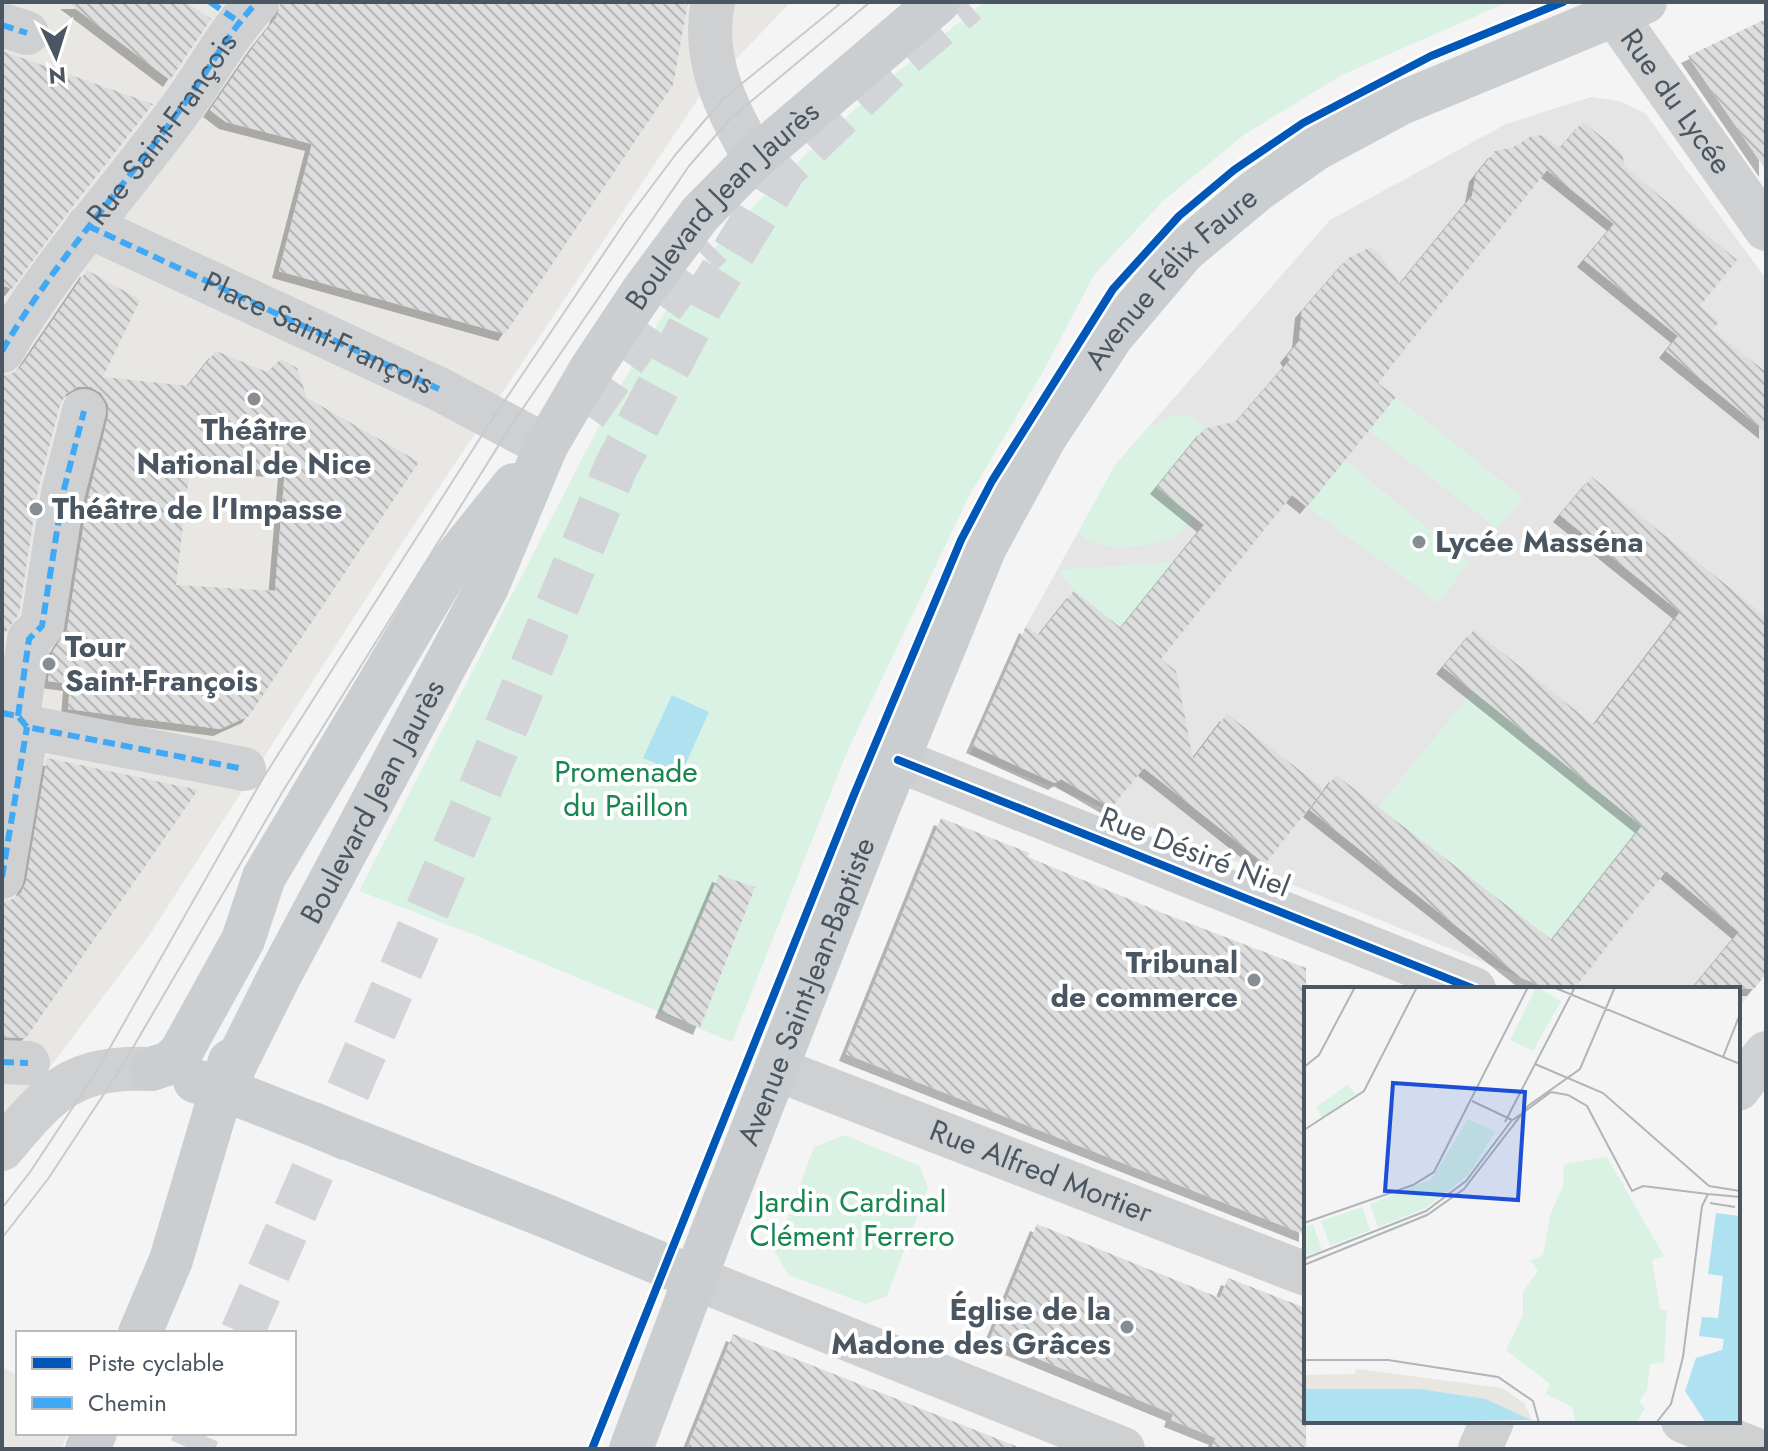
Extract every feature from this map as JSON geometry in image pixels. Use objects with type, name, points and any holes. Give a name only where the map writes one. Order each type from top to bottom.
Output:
[{"type":"main road","name":"Boulevard Jean Jaurès","points":[[223,1089],[280,975],[487,587],[546,446],[591,369],[645,288],[700,214],[755,158],[938,2]]},
{"type":"main road","name":"Avenue Félix Faure","points":[[898,760],[985,547],[1045,437],[1112,336],[1184,251],[1257,190],[1317,148],[1399,104],[1630,8]]},
{"type":"main road","name":"Boulevard Jean Jaurès","points":[[151,1069],[170,1063],[181,1052],[243,940],[264,877],[449,566],[546,446]]},
{"type":"main road","points":[[141,1331],[171,1260],[252,981],[313,860],[341,816],[462,591]]},
{"type":"main road","name":"Avenue Saint-Jean-Baptiste","points":[[631,1449],[898,760]]},
{"type":"main road","points":[[243,940],[313,860]]},
{"type":"main road","points":[[151,1069],[223,1089],[695,1278]]},
{"type":"street","points":[[713,2],[710,15],[715,72],[731,118],[755,158]]},
{"type":"street","name":"Rue du Lycée","points":[[1630,8],[1766,229]]},
{"type":"street","name":"Rue Saint-François","points":[[2,351],[24,312],[180,110],[235,9]]},
{"type":"street","name":"Place Saint-François","points":[[77,241],[439,389],[546,446]]},
{"type":"street","points":[[2,877],[16,719],[29,639],[42,626],[63,493],[84,411]]},
{"type":"street","points":[[16,719],[244,769]]},
{"type":"street","name":"Rue Désiré Niel","points":[[898,760],[1469,987]]},
{"type":"street","points":[[1740,1086],[1766,1053]]},
{"type":"street","points":[[2,1149],[31,1115],[66,1083],[121,1068],[151,1069]]},
{"type":"street","name":"Rue Alfred Mortier","points":[[776,1069],[1304,1273]]},
{"type":"street","points":[[695,1278],[1123,1449]]},
{"type":"street","points":[[1480,1449],[1491,1423]]},
{"type":"street","points":[[1688,1423],[1754,1449]]},
{"type":"shaded area","points":[[2,2],[791,2],[700,96],[398,549],[148,937],[2,1131]]},
{"type":"shaded area","name":"Lycée Masséna","points":[[1591,97],[1619,101],[1645,113],[1766,279],[1766,974],[1740,1006],[1740,987],[1545,987],[970,754],[1026,626],[1116,464],[1330,220],[1506,124]]},
{"type":"shaded area","points":[[2,1367],[16,1375],[16,1435],[67,1435],[61,1449],[2,1449]]},
{"type":"green space","name":"Promenade du Paillon","points":[[984,2],[1508,2],[1344,74],[1245,134],[1163,201],[1094,275],[1044,370],[969,496],[847,752],[732,1042],[482,938],[359,891],[616,393],[671,302],[723,238],[789,170],[884,83]]},
{"type":"green space","points":[[1396,397],[1523,498],[1497,528],[1369,431]]},
{"type":"green space","points":[[1175,415],[1193,416],[1205,427],[1157,487],[1193,516],[1176,538],[1148,545],[1116,548],[1089,541],[1078,532],[1116,464],[1149,427]]},
{"type":"green space","points":[[1345,460],[1469,562],[1439,603],[1307,507]]},
{"type":"green space","points":[[1174,562],[1121,628],[1074,591],[1058,570]]},
{"type":"green space","points":[[1473,691],[1642,826],[1552,940],[1378,807]]},
{"type":"green space","name":"Jardin Cardinal Clément Ferrero","points":[[845,1135],[920,1166],[928,1188],[887,1296],[866,1304],[788,1275],[775,1252],[814,1147]]},
{"type":"water","points":[[672,695],[709,712],[681,774],[643,758]]},
{"type":"building","points":[[67,2],[186,2],[211,19],[170,80]]},
{"type":"building","points":[[281,2],[688,2],[673,85],[505,334],[279,271],[312,144],[226,122],[210,110],[276,18]]},
{"type":"building","points":[[1766,19],[1766,170],[1688,56]]},
{"type":"building","points":[[2,51],[153,104],[12,289],[2,285]]},
{"type":"building","points":[[1583,122],[1622,153],[1625,167],[1737,260],[1700,306],[1719,322],[1712,330],[1766,372],[1766,432],[1666,351],[1678,336],[1584,260],[1614,224],[1547,170],[1378,383],[1396,397],[1307,507],[1292,495],[1161,659],[1176,671],[1193,759],[1227,714],[1324,789],[1265,864],[1144,768],[1111,808],[1061,779],[1055,783],[973,746],[1026,626],[1039,635],[1074,591],[1121,628],[1204,525],[1157,487],[1204,429],[1237,421],[1290,360],[1287,356],[1299,341],[1302,311],[1348,258],[1371,247],[1400,284],[1472,196],[1476,175],[1495,151],[1512,148],[1533,135],[1544,136],[1560,148]]},
{"type":"building","points":[[87,270],[140,300],[103,377],[188,386],[216,351],[267,372],[281,359],[297,368],[307,398],[419,462],[249,716],[220,729],[68,709],[70,684],[48,681],[53,651],[67,630],[88,498],[108,417],[108,404],[101,393],[91,387],[77,387],[66,394],[60,405],[38,489],[19,614],[6,632],[2,632],[2,376],[15,372]],"holes":[[[190,467],[285,470],[275,591],[176,585]]]},
{"type":"building","points":[[1592,477],[1766,617],[1766,974],[1754,989],[1694,987],[1739,932],[1666,871],[1576,987],[1545,987],[1522,978],[1310,810],[1336,775],[1552,940],[1642,826],[1443,667],[1474,630],[1594,725],[1680,612],[1560,515]]},
{"type":"building","points":[[47,758],[198,790],[26,1038],[2,1037],[2,901],[11,900],[21,893],[26,882]]},
{"type":"building","points":[[941,818],[1029,853],[1028,857],[1160,912],[1306,968],[1304,1234],[846,1054]]},
{"type":"building","points":[[719,875],[755,887],[700,1028],[662,1011]]},
{"type":"building","name":"Église de la Madone des Grâces","points":[[1037,1224],[1220,1298],[1228,1278],[1304,1307],[1306,1449],[1211,1449],[1216,1438],[1171,1420],[1173,1414],[990,1339]]},
{"type":"building","points":[[733,1334],[1018,1447],[687,1449]]},
{"type":"tunnel","points":[[243,1331],[477,796],[616,467],[700,307],[785,168],[890,67],[967,2]]},
{"type":"tunnel","points":[[585,414],[694,262],[711,245]]},
{"type":"tunnel","points":[[191,1449],[197,1435]]},
{"type":"tram line","points":[[2,1208],[30,1172],[95,1074],[263,778],[493,418],[625,222],[676,154],[723,99],[842,2]]},
{"type":"tram line","points":[[2,1238],[48,1179],[121,1068],[283,791],[510,427],[689,166],[731,118],[870,2]]},
{"type":"marked path","points":[[210,2],[239,22]]},
{"type":"marked path","points":[[2,351],[42,288],[157,141],[257,2]]},
{"type":"marked path","points":[[2,25],[27,33]]},
{"type":"marked path","points":[[88,226],[439,389]]},
{"type":"marked path","points":[[18,716],[29,639],[42,626],[63,493],[84,411]]},
{"type":"marked path","points":[[2,713],[18,716],[27,727],[244,769]]},
{"type":"marked path","points":[[2,877],[27,727]]},
{"type":"marked path","points":[[2,1062],[28,1063]]},
{"type":"cycle path","points":[[592,1449],[853,797],[961,540],[992,481],[1113,289],[1179,216],[1234,170],[1303,123],[1431,56],[1563,2]]},
{"type":"cycle path","points":[[898,760],[1469,987]]},
{"type":"place","name":"Théâtre National de Nice","points":[[254,399]]},
{"type":"place","name":"Théâtre de l'Impasse","points":[[36,509]]},
{"type":"place","name":"Lycée Masséna","points":[[1419,542]]},
{"type":"place","name":"Tour Saint-François","points":[[49,664]]},
{"type":"place","name":"Tribunal de commerce","points":[[1254,980]]},
{"type":"place","name":"Église de la Madone des Grâces","points":[[1127,1327]]}]
